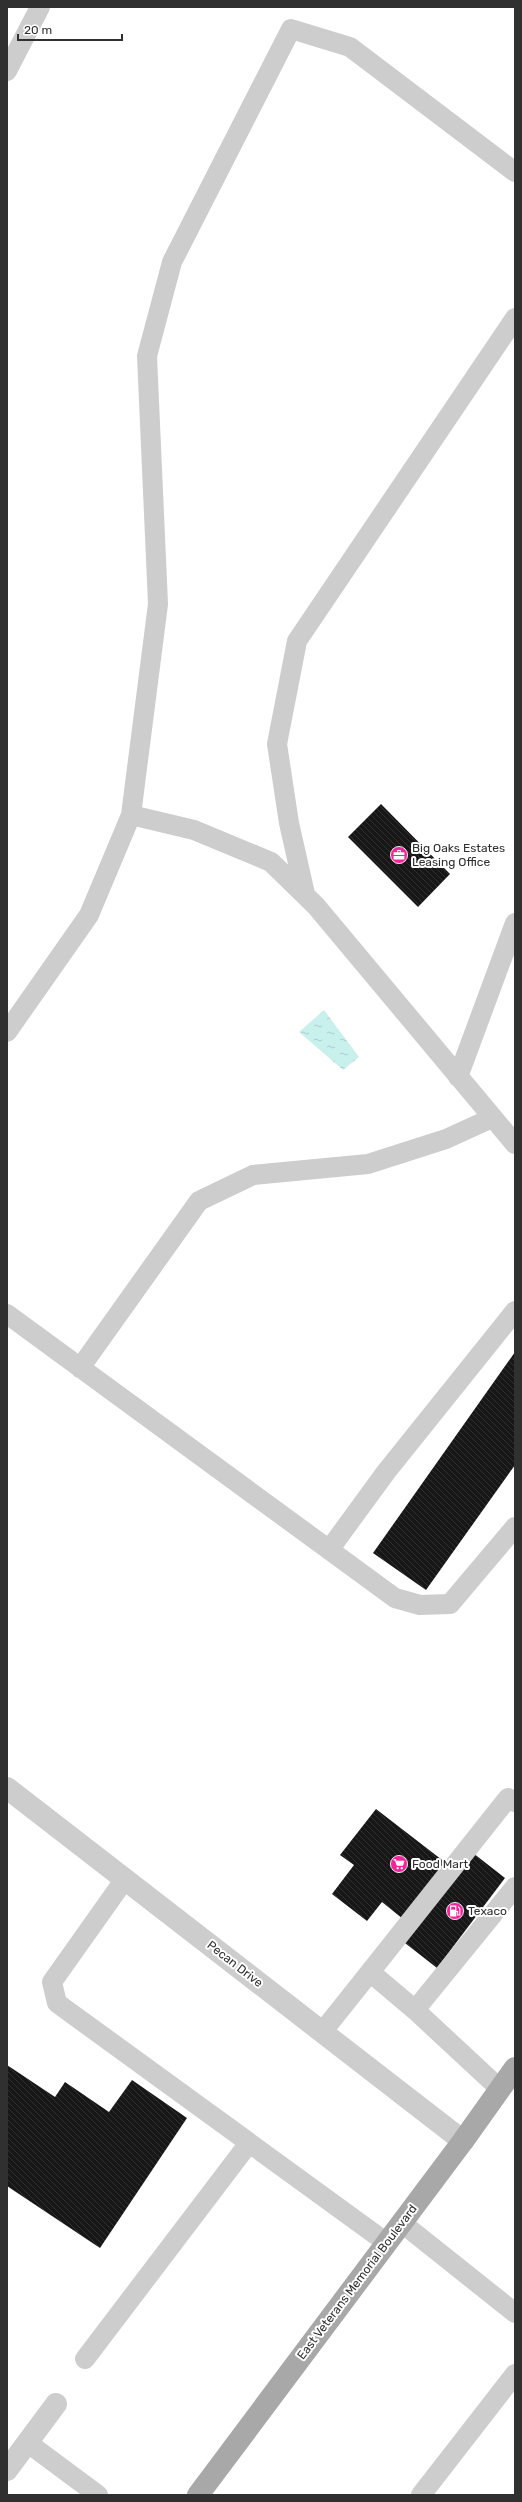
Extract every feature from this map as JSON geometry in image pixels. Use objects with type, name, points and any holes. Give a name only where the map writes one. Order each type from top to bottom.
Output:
[{"type":"main road","name":"East Veterans Memorial Boulevard","points":[[198,2495],[463,2141],[515,2068]]},
{"type":"street","name":"Pecan Drive","points":[[7,1788],[463,2141]]},
{"type":"street","points":[[7,2470],[56,2404]]},
{"type":"lane","points":[[7,71],[40,7]]},
{"type":"lane","points":[[7,1032],[89,914],[131,815],[158,604],[147,356],[172,262],[291,30],[350,48],[515,172]]},
{"type":"lane","points":[[305,894],[289,823],[277,744],[297,641],[515,318]]},
{"type":"lane","points":[[131,815],[194,830],[271,862],[305,894],[515,1144]]},
{"type":"lane","points":[[458,1077],[515,923]]},
{"type":"lane","points":[[80,1368],[199,1201],[253,1175],[368,1164],[446,1139],[492,1118]]},
{"type":"lane","points":[[329,1550],[386,1472],[515,1311]]},
{"type":"lane","points":[[7,1314],[394,1598],[420,1604],[450,1604],[515,1527]]},
{"type":"lane","points":[[323,2032],[508,1798],[515,1802]]},
{"type":"lane","points":[[125,1879],[52,1982],[57,2003],[387,2243]]},
{"type":"lane","points":[[414,2010],[515,1887]]},
{"type":"lane","points":[[370,1972],[500,2089]]},
{"type":"lane","points":[[85,2359],[249,2142]]},
{"type":"lane","points":[[402,2222],[515,2313]]},
{"type":"lane","points":[[421,2495],[515,2374]]},
{"type":"lane","points":[[28,2443],[98,2495]]},
{"type":"water","points":[[324,1010],[359,1057],[343,1070],[299,1032]]},
{"type":"building","name":"Big Oaks Estates Leasing Office","points":[[381,804],[450,874],[418,907],[348,837]]},
{"type":"building","points":[[515,1352],[515,1465],[426,1590],[373,1553]]},
{"type":"building","name":"Food Mart","points":[[376,1809],[446,1863],[403,1919],[382,1902],[367,1921],[332,1894],[354,1865],[340,1855]]},
{"type":"building","name":"Texaco","points":[[473,1853],[505,1878],[437,1968],[405,1943]]},
{"type":"building","points":[[7,2065],[55,2097],[65,2082],[109,2112],[132,2080],[187,2118],[100,2248],[7,2186]]},
{"type":"place","name":"Big Oaks Estates Leasing Office","points":[[399,855]]},
{"type":"place","name":"Food Mart","points":[[399,1864]]},
{"type":"place","name":"Texaco","points":[[455,1911]]}]
